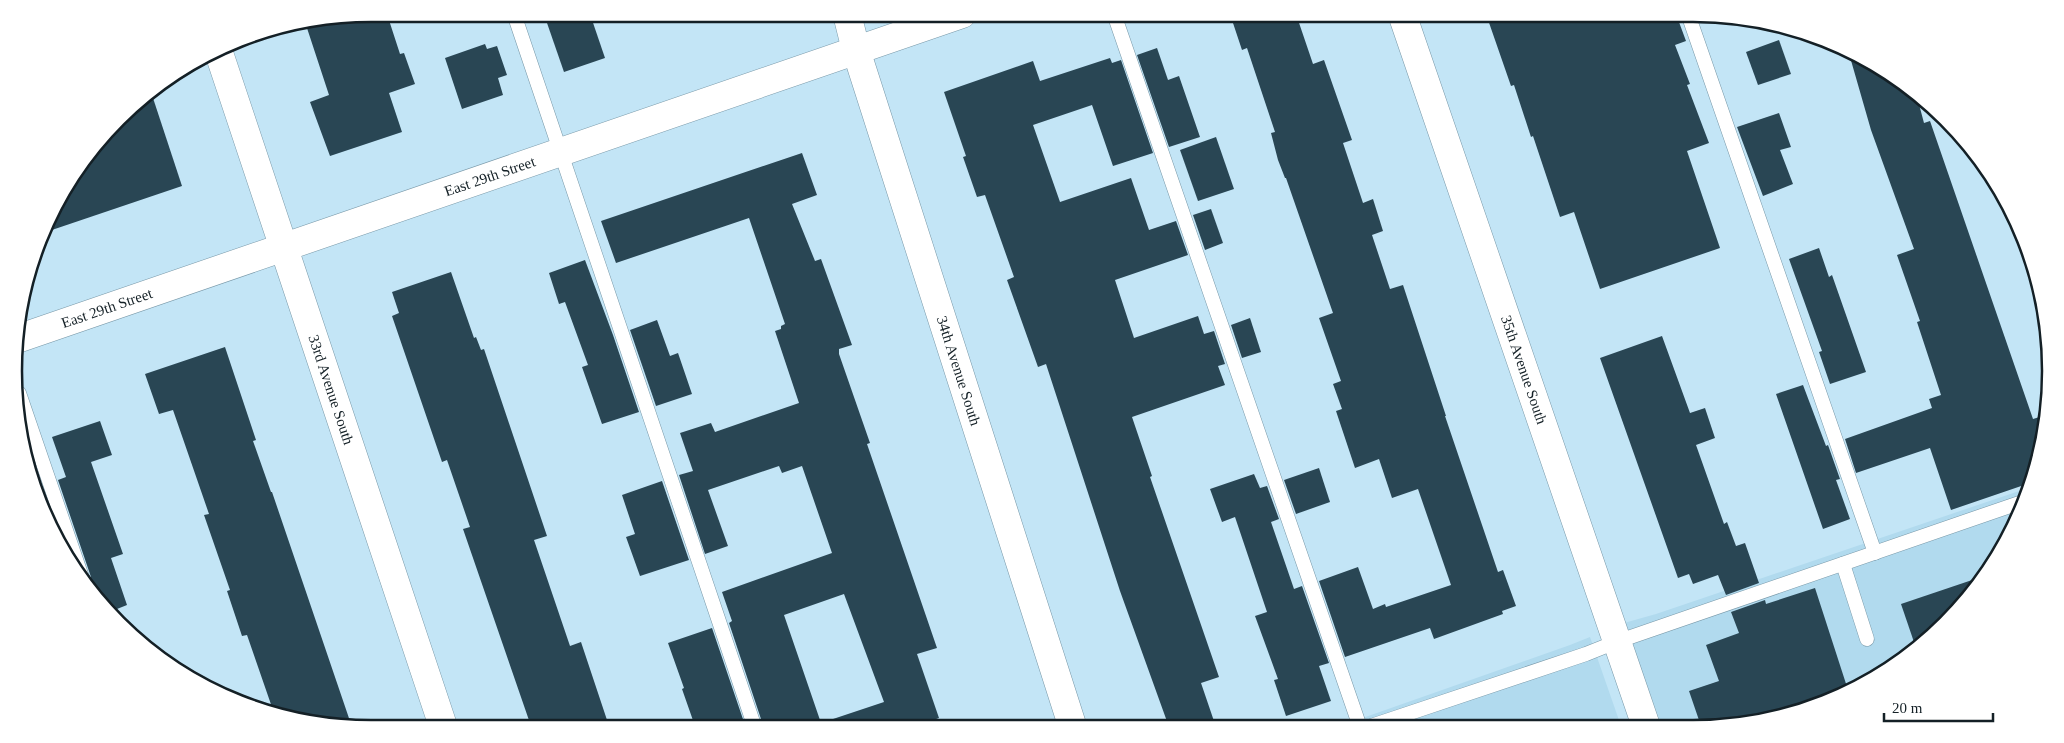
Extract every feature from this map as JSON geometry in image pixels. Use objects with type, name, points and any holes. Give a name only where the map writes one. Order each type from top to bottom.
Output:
[{"type":"street","name":"34th Avenue South","points":[[849,22],[856,50],[1070,720]]},
{"type":"street","name":"East 29th Street","points":[[24,337],[938,22]]},
{"type":"street","name":"35th Avenue South","points":[[1405,22],[1644,720]]},
{"type":"street","name":"33rd Avenue South","points":[[220,57],[441,720]]},
{"type":"lane","points":[[517,22],[752,720]]},
{"type":"lane","points":[[1117,22],[1358,720]]},
{"type":"lane","points":[[1691,22],[1875,553]]},
{"type":"lane","points":[[24,408],[74,554]]},
{"type":"lane","points":[[1389,720],[1577,657],[2015,504]]},
{"type":"lane","points":[[1843,564],[1867,639]]},
{"type":"shaded area","points":[[2021,491],[2006,526],[1983,565],[1955,602],[1923,634],[1867,674],[1847,685],[1805,702],[1783,709],[1738,718],[1660,720],[1624,623],[1656,614]]},
{"type":"shaded area","points":[[1590,637],[1619,720],[1357,720]]},
{"type":"building","points":[[390,22],[400,54],[404,53],[415,84],[389,93],[402,132],[330,156],[310,102],[329,95],[307,28],[349,23]]},
{"type":"building","points":[[593,22],[605,58],[564,72],[547,23]]},
{"type":"building","points":[[1233,22],[1299,22],[1313,64],[1324,60],[1352,140],[1343,143],[1363,203],[1373,199],[1383,231],[1372,235],[1390,289],[1403,285],[1498,572],[1503,570],[1516,606],[1502,611],[1503,614],[1434,639],[1430,628],[1345,657],[1319,581],[1358,567],[1373,609],[1385,604],[1386,607],[1451,585],[1418,489],[1392,498],[1379,459],[1355,468],[1336,411],[1342,409],[1333,384],[1341,381],[1319,318],[1333,313],[1278,160],[1271,133],[1275,132],[1247,48],[1242,50]]},
{"type":"building","points":[[1489,22],[1679,22],[1686,41],[1675,45],[1690,84],[1687,85],[1709,143],[1687,151],[1720,248],[1600,289],[1574,212],[1560,217],[1514,85],[1511,86]]},
{"type":"building","points":[[1779,40],[1791,74],[1758,85],[1746,52]]},
{"type":"building","points":[[485,44],[487,49],[497,46],[507,75],[498,78],[503,95],[462,109],[445,58]]},
{"type":"building","points":[[1157,48],[1168,80],[1179,76],[1200,137],[1169,147],[1137,55]]},
{"type":"building","points":[[1110,58],[1112,63],[1121,60],[1153,153],[1113,166],[1092,105],[1033,125],[1060,202],[1131,178],[1149,230],[1176,221],[1188,255],[1115,280],[1134,338],[1198,316],[1204,334],[1214,331],[1225,364],[1218,366],[1225,385],[1132,417],[1152,476],[1150,477],[1219,677],[1201,683],[1214,720],[1166,720],[1120,591],[1046,364],[1038,367],[1007,280],[1014,277],[985,195],[977,197],[963,157],[966,156],[944,92],[1033,61],[1040,81]]},
{"type":"building","points":[[1851,60],[1905,95],[1920,106],[1924,123],[1930,121],[2033,419],[2039,417],[2030,462],[2022,486],[1951,510],[1930,448],[1856,473],[1845,439],[1932,408],[1929,399],[1941,395],[1917,322],[1920,321],[1897,255],[1914,249],[1871,130]]},
{"type":"building","points":[[153,99],[182,186],[53,230],[69,197],[95,159],[109,141]]},
{"type":"building","points":[[1779,113],[1791,147],[1780,150],[1793,184],[1763,196],[1737,127]]},
{"type":"building","points":[[1216,137],[1234,189],[1198,201],[1180,150]]},
{"type":"building","points":[[802,153],[817,195],[792,204],[815,261],[821,259],[852,345],[839,349],[839,354],[870,443],[867,444],[937,648],[917,654],[939,718],[933,720],[830,720],[884,702],[844,594],[784,615],[820,720],[761,720],[729,623],[732,621],[722,592],[832,553],[802,466],[782,473],[779,466],[708,490],[728,546],[705,554],[679,475],[693,471],[680,433],[711,423],[715,432],[799,403],[775,331],[781,329],[781,326],[785,324],[749,218],[616,263],[601,221]]},
{"type":"building","points":[[1211,209],[1223,243],[1205,250],[1193,215]]},
{"type":"building","points":[[1819,248],[1829,277],[1832,275],[1866,372],[1830,384],[1819,352],[1822,351],[1789,259]]},
{"type":"building","points":[[585,260],[639,412],[602,424],[582,367],[588,365],[565,302],[559,304],[549,273]]},
{"type":"building","points":[[451,272],[474,338],[476,337],[481,350],[484,349],[547,536],[534,540],[570,646],[581,642],[607,720],[529,720],[463,529],[470,527],[447,460],[442,462],[392,316],[399,313],[392,292]]},
{"type":"building","points":[[1250,318],[1261,352],[1242,358],[1231,325]]},
{"type":"building","points":[[657,320],[670,356],[678,353],[692,394],[656,406],[630,330]]},
{"type":"building","points":[[1662,336],[1690,413],[1705,408],[1715,438],[1696,445],[1724,524],[1727,522],[1736,546],[1745,543],[1759,583],[1726,595],[1718,575],[1693,584],[1689,574],[1678,578],[1600,358]]},
{"type":"building","points":[[225,347],[256,440],[253,441],[350,720],[303,714],[272,706],[247,635],[242,636],[227,591],[230,590],[204,515],[209,514],[173,410],[159,414],[145,374]]},
{"type":"building","points":[[1803,385],[1840,479],[1836,480],[1850,519],[1823,529],[1776,394]]},
{"type":"building","points":[[100,421],[112,455],[91,462],[123,554],[111,558],[127,605],[116,609],[91,578],[58,480],[66,477],[52,437]]},
{"type":"building","points":[[1319,468],[1330,502],[1296,514],[1284,480]]},
{"type":"building","points":[[1254,474],[1260,488],[1267,486],[1279,519],[1271,522],[1294,589],[1302,586],[1329,663],[1319,666],[1331,701],[1286,716],[1274,680],[1278,679],[1255,616],[1267,612],[1235,517],[1222,522],[1210,489]]},
{"type":"building","points":[[662,481],[689,560],[640,576],[626,537],[635,534],[622,495]]},
{"type":"building","points":[[1972,580],[1955,602],[1914,641],[1901,604]]},
{"type":"building","points":[[1815,588],[1846,685],[1783,709],[1738,718],[1699,720],[1689,691],[1719,681],[1706,645],[1739,633],[1731,612],[1765,600],[1766,604]]},
{"type":"building","points":[[712,628],[743,720],[693,720],[668,643]]}]
